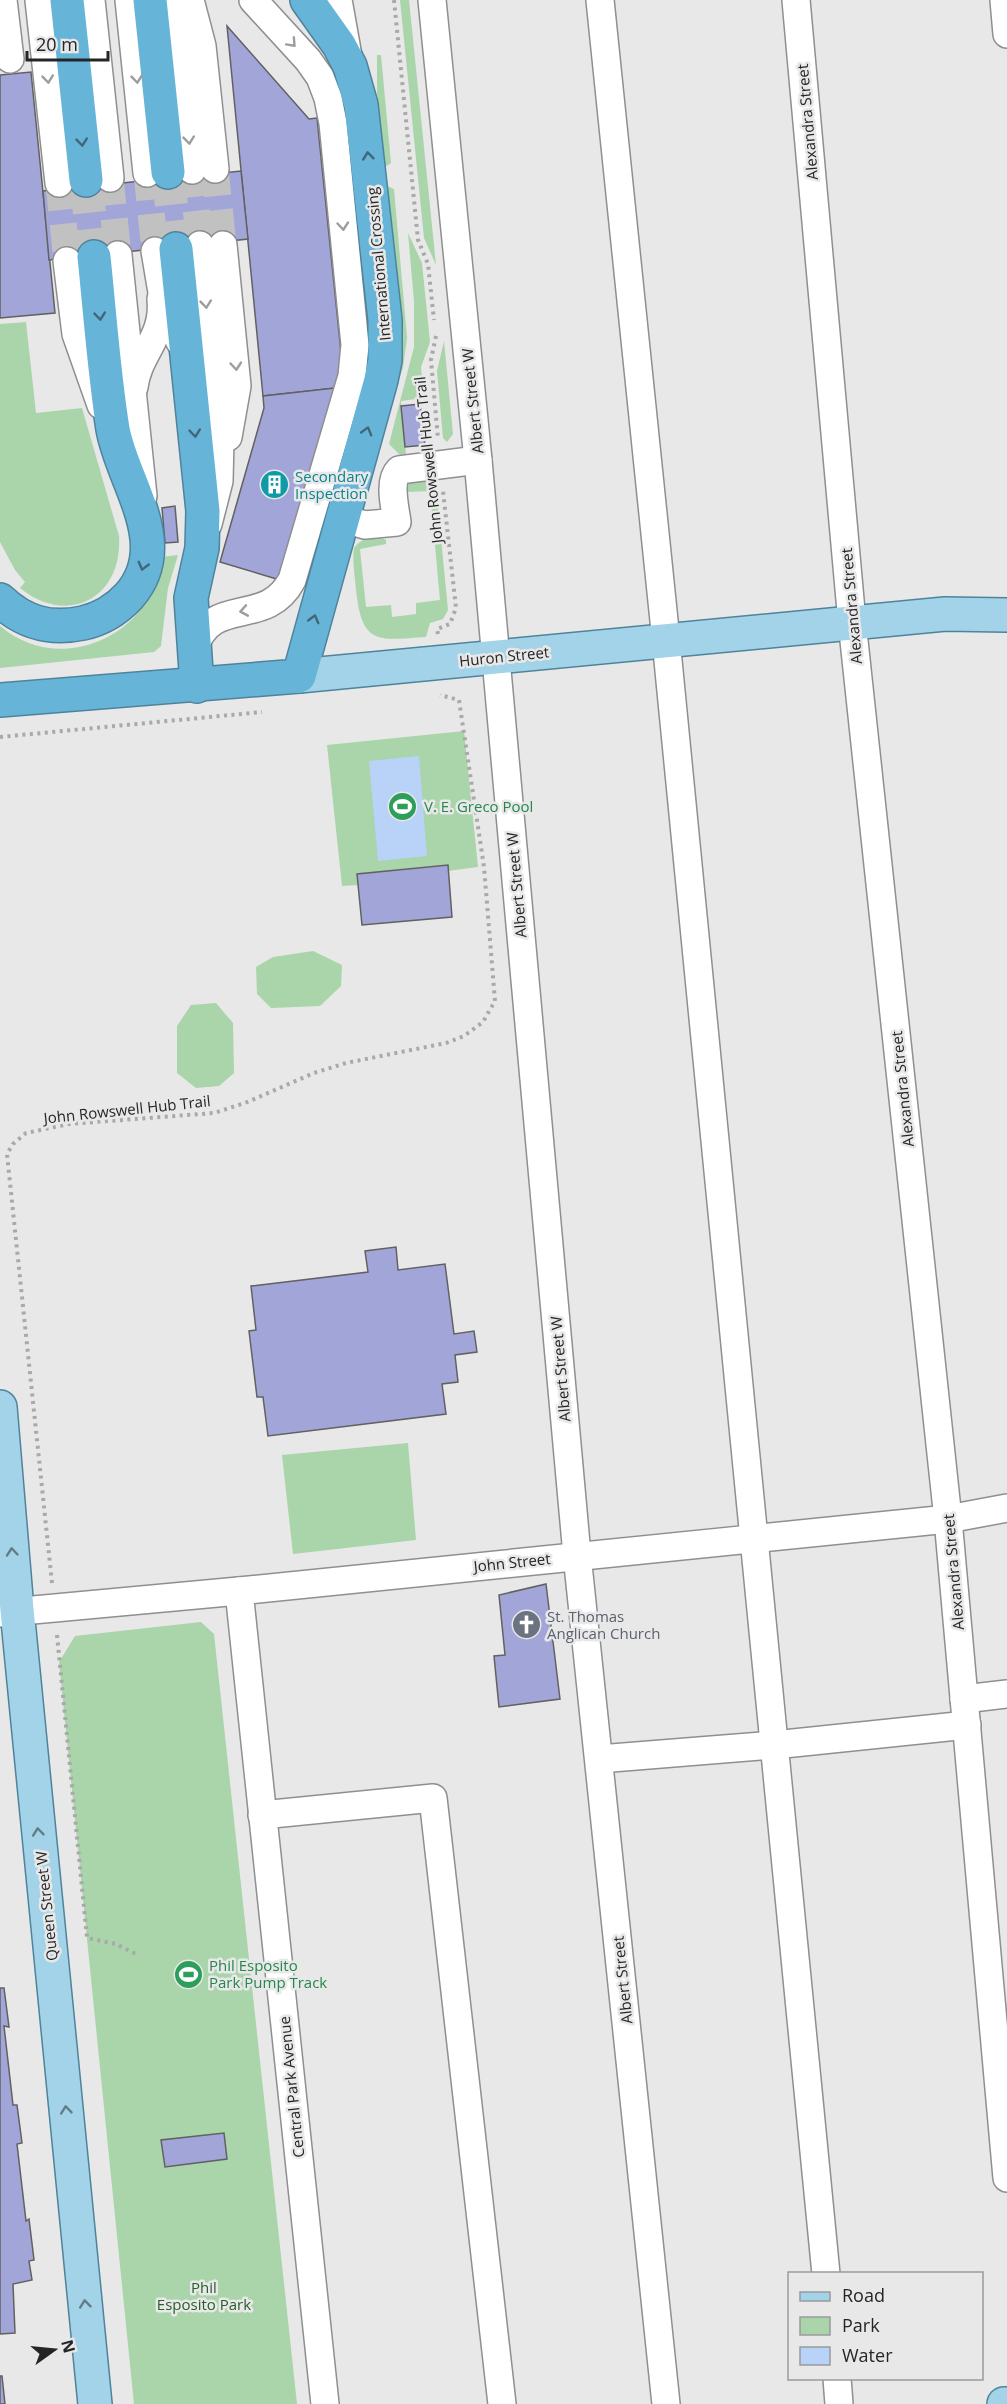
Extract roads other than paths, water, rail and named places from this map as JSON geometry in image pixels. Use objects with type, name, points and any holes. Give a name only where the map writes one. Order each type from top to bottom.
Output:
[{"type":"highway","points":[[67,0],[85,180]]},
{"type":"highway","points":[[150,0],[181,171]]},
{"type":"highway","name":"International Crossing","points":[[299,676],[314,558],[341,518],[381,381],[386,340],[365,126],[357,85],[339,45],[307,0]]},
{"type":"highway","points":[[188,248],[190,380],[203,511],[202,548],[190,598],[197,686]]},
{"type":"highway","points":[[0,600],[24,618],[49,626],[89,622],[109,613],[123,603],[135,590],[143,571],[147,550],[147,531],[141,507],[116,449],[93,258]]},
{"type":"highway","name":"Huron Street","points":[[0,700],[197,686],[299,676]]},
{"type":"main road","name":"Huron Street","points":[[299,676],[852,622],[945,614],[1007,615]]},
{"type":"main road","name":"Queen Street W","points":[[0,1407],[8,1612],[95,2404]]},
{"type":"street","points":[[3,0],[10,59]]},
{"type":"street","points":[[39,0],[85,180]]},
{"type":"street","points":[[85,180],[91,0]]},
{"type":"street","points":[[129,0],[181,171]]},
{"type":"street","points":[[167,0],[179,46],[181,171]]},
{"type":"street","points":[[181,171],[202,46],[190,0]]},
{"type":"street","points":[[194,649],[202,631],[211,623],[232,613],[264,607],[285,594],[292,580],[314,558],[352,376],[355,345],[333,123],[328,98],[320,77],[308,60],[253,0]]},
{"type":"street","name":"Albert Street W","points":[[432,0],[478,460],[577,1555]]},
{"type":"street","points":[[600,0],[666,640],[826,2272]]},
{"type":"street","name":"Alexandra Street","points":[[796,0],[852,622],[948,1519],[1007,2178]]},
{"type":"street","points":[[1004,0],[1007,34]]},
{"type":"street","points":[[338,6],[350,66]]},
{"type":"street","points":[[133,394],[137,374],[161,320],[159,280],[188,248],[237,386],[219,481],[202,548]]},
{"type":"street","points":[[93,258],[131,331],[184,371],[190,380]]},
{"type":"street","points":[[159,280],[164,304],[181,345],[190,380]]},
{"type":"street","points":[[123,312],[147,531]]},
{"type":"street","points":[[341,518],[364,525],[397,522],[393,483],[396,472],[407,467],[478,460]]},
{"type":"street","name":"John Street","points":[[8,1612],[239,1591],[948,1519],[1007,1508]]},
{"type":"street","name":"Albert Street","points":[[577,1555],[666,2404]]},
{"type":"street","name":"Central Park Avenue","points":[[239,1591],[325,2404]]},
{"type":"street","points":[[599,1759],[774,1745],[965,1712],[1007,1694]]},
{"type":"street","points":[[262,1815],[433,1798],[502,2404]]},
{"type":"street","points":[[837,2380],[839,2404]]},
{"type":"street","points":[[1005,2404],[1007,2398]]},
{"type":"water","points":[[419,756],[427,856],[378,861],[369,761]]},
{"type":"tunnel","points":[[215,169],[223,245]]},
{"type":"tunnel","points":[[192,170],[200,245]]},
{"type":"tunnel","points":[[168,172],[176,249]]},
{"type":"tunnel","points":[[147,173],[155,251]]},
{"type":"tunnel","points":[[110,178],[118,255]]},
{"type":"tunnel","points":[[86,180],[94,257]]},
{"type":"tunnel","points":[[59,183],[67,261]]},
{"type":"place","name":"Secondary Inspection","points":[[274,485]]},
{"type":"place","name":"V. E. Greco Pool","points":[[403,806]]},
{"type":"place","name":"St. Thomas Anglican Church","points":[[526,1625]]},
{"type":"place","name":"Phil Esposito Park Pump Track","points":[[188,1974]]},
{"type":"park label","name":"Phil Esposito Park","points":[[204,2296]]}]
